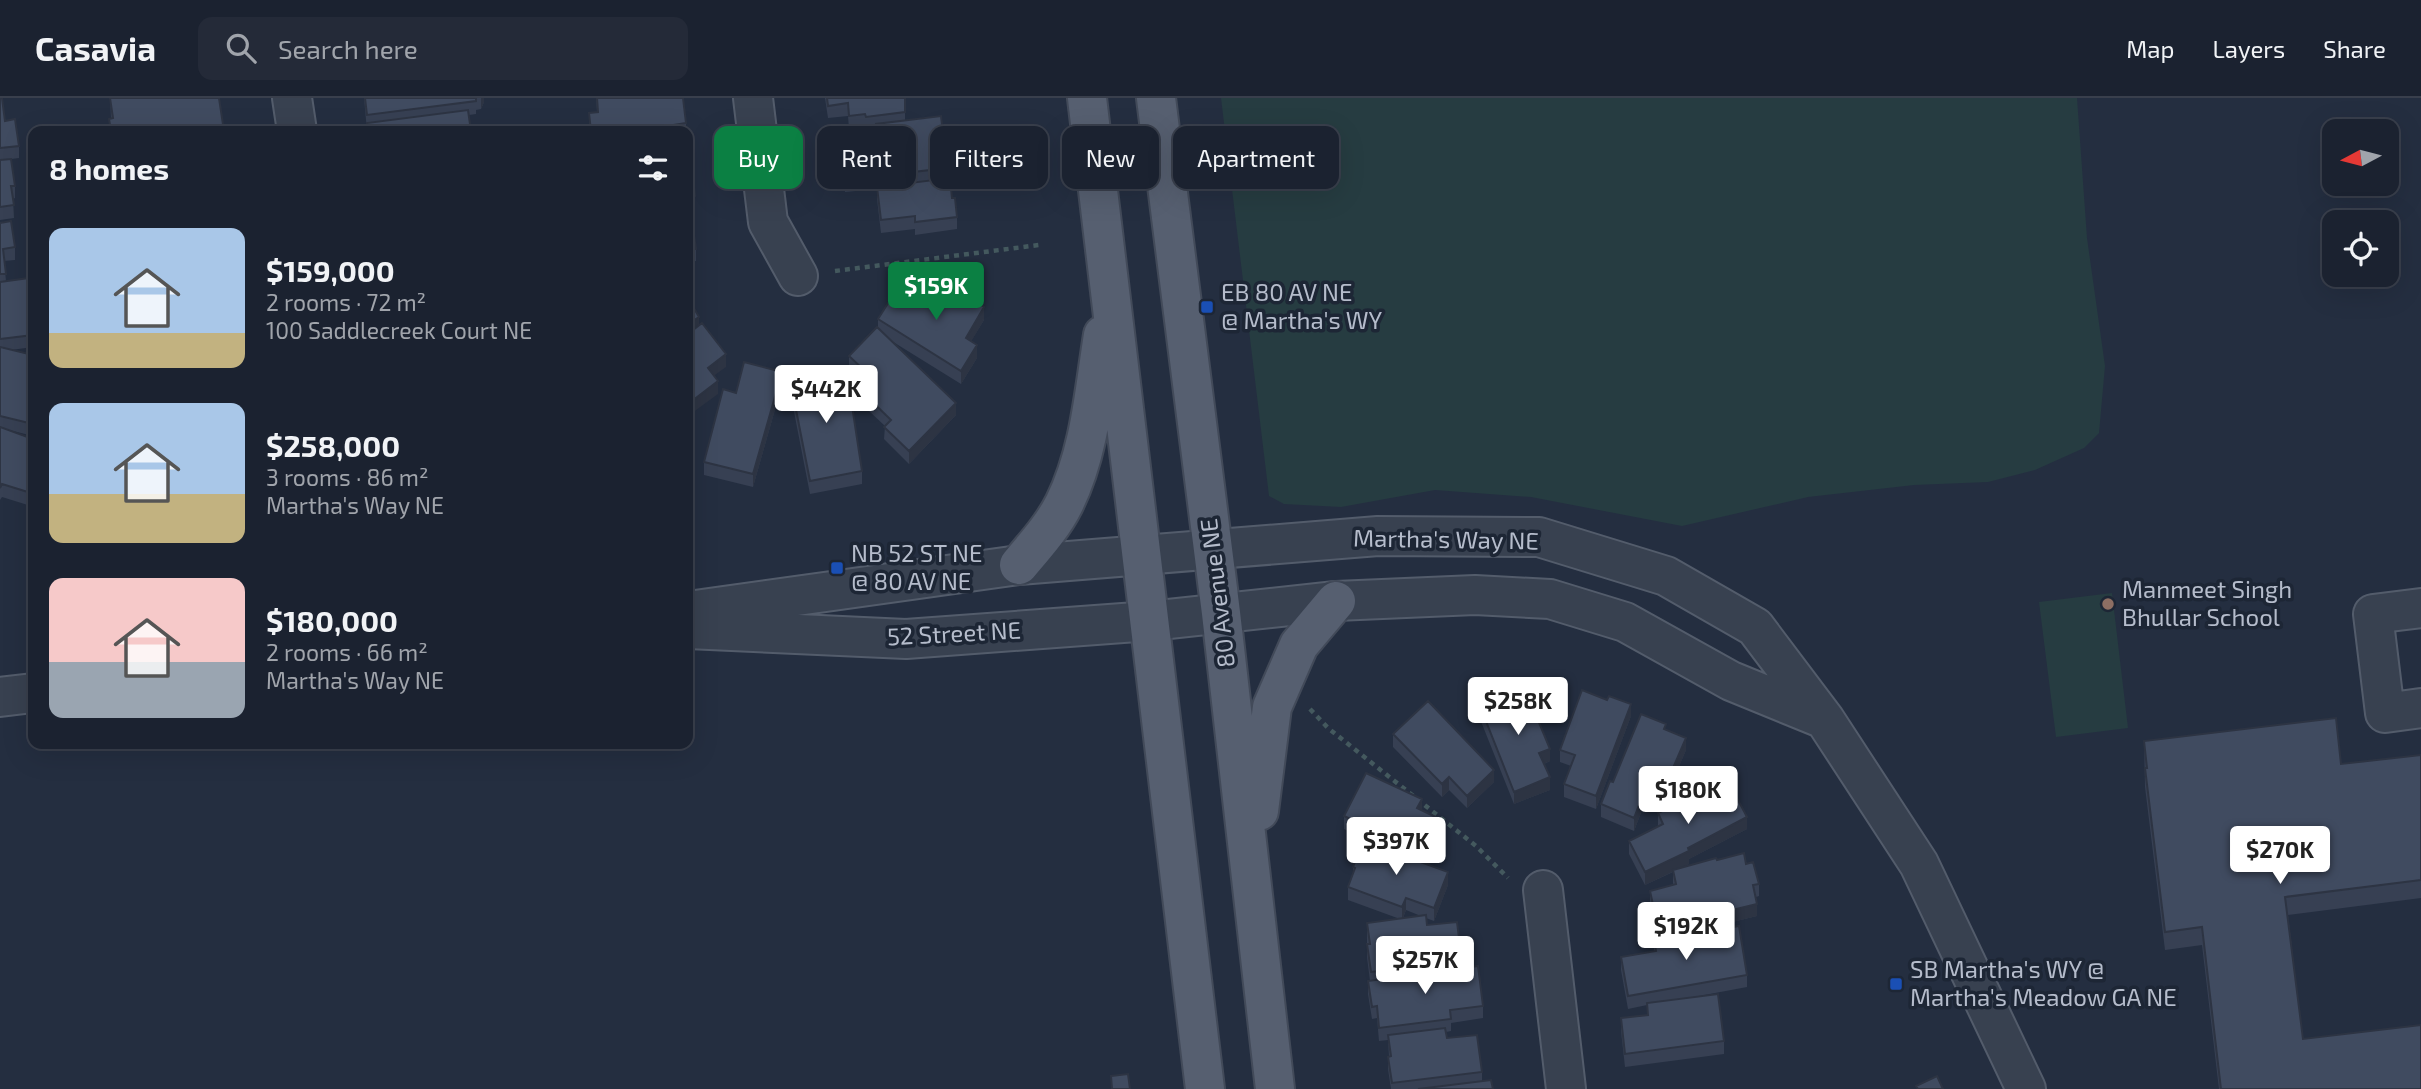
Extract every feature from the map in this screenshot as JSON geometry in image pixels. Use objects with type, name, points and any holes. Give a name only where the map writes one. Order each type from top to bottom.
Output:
[{"type":"main road","points":[[1087,98],[1205,1089]]},
{"type":"main road","name":"80 Avenue NE","points":[[1156,98],[1221,613],[1275,1089]]},
{"type":"main road","points":[[1019,565],[1064,504],[1084,449],[1110,292]]},
{"type":"main road","points":[[1251,883],[1272,707],[1298,645],[1336,601]]},
{"type":"street","points":[[292,98],[296,126]]},
{"type":"street","points":[[754,98],[768,222],[798,275]]},
{"type":"street","name":"Martha's Way NE","points":[[1212,549],[1378,536],[1539,537],[1665,576],[1755,627],[1825,720],[1919,864],[2025,1089]]},
{"type":"street","points":[[693,610],[1019,565],[1212,549]]},
{"type":"street","points":[[1221,613],[1336,601],[1475,595],[1550,599],[1625,622],[1731,681],[1825,720]]},
{"type":"street","points":[[2421,608],[2373,614],[2385,713],[2421,708]]},
{"type":"street","name":"52 Street NE","points":[[693,629],[906,639],[1150,621],[1221,613]]},
{"type":"street","points":[[0,698],[28,694]]},
{"type":"street","points":[[1545,903],[1566,1089]]},
{"type":"path","points":[[798,275],[1039,245]]},
{"type":"path","points":[[1302,701],[1328,728],[1545,903]]},
{"type":"green space","points":[[1221,98],[2077,98],[2087,238],[2105,366],[2099,433],[2084,448],[2035,470],[1988,482],[1914,485],[1808,497],[1682,526],[1531,497],[1435,490],[1341,507],[1284,504],[1269,496],[1232,189],[1339,189],[1339,126],[1224,126]]},
{"type":"green space","points":[[2112,593],[2128,728],[2056,737],[2039,602]]},
{"type":"building","points":[[0,98],[5,121],[15,119],[19,146],[0,148]]},
{"type":"building","points":[[110,98],[219,98],[223,126],[110,126],[109,119],[113,118]]},
{"type":"building","points":[[365,98],[476,98],[476,101],[367,115]]},
{"type":"building","points":[[597,98],[683,98],[686,123],[666,126],[590,126],[589,113],[598,112]]},
{"type":"building","points":[[827,98],[905,98],[905,112],[866,117],[865,114],[849,116],[848,103],[828,106]]},
{"type":"building","points":[[468,110],[470,126],[367,126],[367,123]]},
{"type":"building","points":[[941,116],[942,126],[930,126],[930,170],[916,172],[916,126],[876,124]]},
{"type":"building","points":[[11,159],[15,186],[11,186],[14,205],[0,207],[0,160]]},
{"type":"building","points":[[930,180],[930,189],[951,189],[957,217],[915,222],[915,216],[881,220],[877,189],[916,189],[916,182]]},
{"type":"building","points":[[11,221],[15,247],[3,249],[6,274],[0,274],[0,223]]},
{"type":"building","points":[[693,228],[696,249],[693,249]]},
{"type":"building","points":[[28,278],[28,336],[0,339],[0,282]]},
{"type":"building","points":[[939,279],[984,307],[966,338],[977,345],[961,371],[878,319],[899,286],[925,302]]},
{"type":"building","points":[[693,307],[699,317],[693,321]]},
{"type":"building","points":[[702,323],[726,354],[708,368],[718,381],[693,400],[693,330]]},
{"type":"building","points":[[877,327],[956,403],[909,451],[884,427],[891,420],[853,383],[865,371],[849,356]]},
{"type":"building","points":[[0,347],[28,354],[28,423],[0,416]]},
{"type":"building","points":[[744,362],[782,372],[753,474],[704,462],[723,389],[736,393]]},
{"type":"building","points":[[828,366],[833,389],[849,386],[862,471],[810,481],[789,374]]},
{"type":"building","points":[[0,427],[28,437],[28,492],[2,484],[0,488]]},
{"type":"building","points":[[1523,684],[1550,749],[1539,753],[1550,777],[1514,792],[1480,706],[1503,697],[1501,693]]},
{"type":"building","points":[[1582,690],[1607,700],[1609,696],[1631,704],[1596,796],[1564,784],[1575,755],[1560,750]]},
{"type":"building","points":[[1428,701],[1494,770],[1467,796],[1449,777],[1442,784],[1393,734]]},
{"type":"building","points":[[1641,714],[1666,724],[1664,729],[1686,738],[1660,798],[1644,792],[1634,818],[1601,804]]},
{"type":"building","points":[[2336,718],[2341,764],[2421,755],[2421,880],[2285,897],[2303,1039],[2421,1025],[2421,1089],[2221,1089],[2202,927],[2165,932],[2144,741]]},
{"type":"building","points":[[1366,773],[1422,799],[1417,808],[1444,821],[1427,856],[1344,816]]},
{"type":"building","points":[[1728,781],[1747,817],[1688,848],[1689,851],[1645,872],[1629,841],[1663,824],[1658,813]]},
{"type":"building","points":[[1363,841],[1448,872],[1434,908],[1406,898],[1402,907],[1348,887]]},
{"type":"building","points":[[1744,853],[1746,864],[1753,862],[1759,884],[1753,885],[1757,904],[1658,928],[1650,891],[1676,884],[1673,870]]},
{"type":"building","points":[[1426,915],[1427,925],[1457,922],[1462,961],[1371,972],[1367,923]]},
{"type":"building","points":[[1739,926],[1747,975],[1628,996],[1621,957],[1656,951],[1654,940]]},
{"type":"building","points":[[1478,966],[1483,1006],[1450,1010],[1451,1019],[1379,1028],[1377,1006],[1372,1007],[1368,981]]},
{"type":"building","points":[[1718,994],[1724,1041],[1625,1054],[1621,1018],[1648,1015],[1647,1003]]},
{"type":"building","points":[[1445,1028],[1447,1038],[1477,1035],[1482,1072],[1392,1083],[1388,1035]]},
{"type":"building","points":[[1128,1074],[1130,1089],[1112,1089],[1111,1076]]},
{"type":"building","points":[[1937,1076],[1943,1089],[1918,1089],[1916,1086]]},
{"type":"building","points":[[1491,1080],[1493,1089],[1418,1089]]},
{"type":"place","name":"EB 80 AV NE @ Martha's WY","points":[[1207,307]]},
{"type":"place","name":"NB 52 ST NE @ 80 AV NE","points":[[837,568]]},
{"type":"place","name":"Manmeet Singh Bhullar School","points":[[2108,604]]},
{"type":"place","name":"SB Martha's WY @ Martha's Meadow GA NE","points":[[1896,984]]}]
